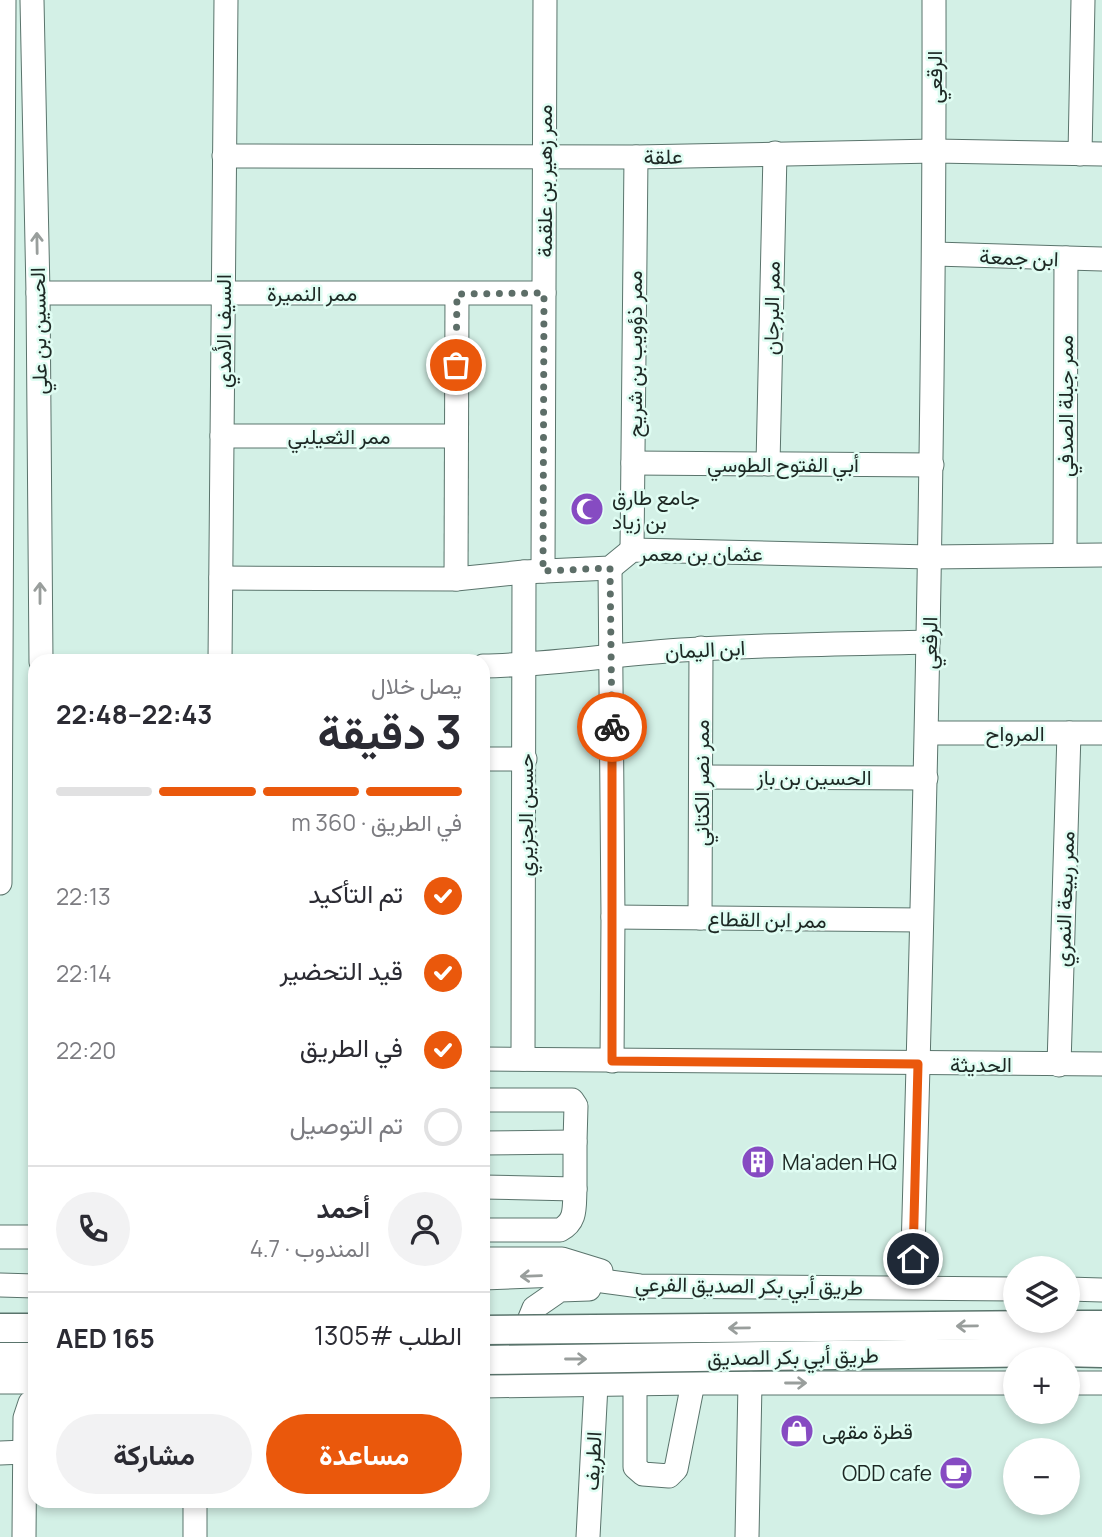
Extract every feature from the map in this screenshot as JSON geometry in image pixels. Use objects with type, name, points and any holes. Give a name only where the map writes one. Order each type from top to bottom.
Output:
[{"type":"main road","name":"طريق أبي بكر الصديق","points":[[490,1360],[1058,1338],[1102,1325]]},
{"type":"main road","points":[[0,1328],[28,1328]]},
{"type":"main road","name":"طريق أبي بكر الصديق","points":[[490,1330],[1058,1338],[1102,1353]]},
{"type":"main road","points":[[0,1357],[28,1357]]},
{"type":"street","name":"الحسين بن علي","points":[[0,883],[1,112],[4,0]]},
{"type":"street","name":"الحسين بن علي","points":[[32,0],[41,654]]},
{"type":"street","name":"السيف الأمدي","points":[[220,654],[226,0]]},
{"type":"street","name":"ممر زهير بن علقمة","points":[[534,571],[544,293],[545,0]]},
{"type":"street","name":"الرقعي","points":[[912,1287],[928,733],[935,254],[934,0]]},
{"type":"street","points":[[1083,0],[1091,154]]},
{"type":"street","name":"علقة","points":[[224,156],[636,157],[935,151],[1091,154]]},
{"type":"street","name":"ممر البرجان","points":[[768,464],[775,153]]},
{"type":"street","name":"ممر ذؤويب بن شريح","points":[[632,550],[636,157]]},
{"type":"street","name":"ابن جمعة","points":[[935,254],[1102,259]]},
{"type":"street","name":"ممر جبلة الصدفي","points":[[1065,554],[1066,258]]},
{"type":"street","name":"ممر النميرة","points":[[38,293],[544,293]]},
{"type":"street","points":[[456,579],[457,294]]},
{"type":"street","name":"ممر الثعيلبي","points":[[222,436],[456,436]]},
{"type":"street","name":"أبي الفتوح الطوسي","points":[[633,463],[932,465]]},
{"type":"street","name":"عثمان بن معمر","points":[[221,578],[456,579],[534,571],[610,568],[632,550],[930,557],[1102,555]]},
{"type":"street","points":[[610,568],[612,1061]]},
{"type":"street","name":"حسين الجزيري","points":[[523,1059],[526,759],[524,666],[534,571]]},
{"type":"street","name":"ابن اليمان","points":[[490,666],[524,666],[611,655],[701,649],[928,642]]},
{"type":"street","name":"ممر نصر الكتاني","points":[[700,918],[701,649]]},
{"type":"street","name":"المرواح","points":[[928,733],[1102,733]]},
{"type":"street","name":"ممر ربيعة النمري","points":[[1059,1065],[1069,733]]},
{"type":"street","points":[[490,759],[526,759]]},
{"type":"street","name":"الحسين بن باز","points":[[702,776],[926,778]]},
{"type":"street","name":"ممر ابن القطاع","points":[[613,917],[921,920]]},
{"type":"street","name":"الحديثة","points":[[490,1059],[1102,1064]]},
{"type":"street","points":[[490,1100],[572,1100],[576,1106],[574,1219],[569,1226],[561,1230],[500,1230],[499,1259],[562,1259],[640,1286]]},
{"type":"street","points":[[490,1143],[575,1142]]},
{"type":"street","points":[[490,1187],[575,1189]]},
{"type":"street","points":[[0,1237],[28,1237]]},
{"type":"street","name":"طريق أبي بكر الصديق الفرعي","points":[[490,1278],[558,1275],[640,1286],[1003,1289]]},
{"type":"street","points":[[0,1285],[28,1286]]},
{"type":"street","points":[[596,1385],[541,1379],[523,1358],[523,1335],[534,1308],[559,1290],[640,1286]]},
{"type":"street","points":[[1080,1289],[1102,1290]]},
{"type":"street","points":[[0,1382],[28,1382]]},
{"type":"street","points":[[635,1384],[635,1467],[643,1474],[669,1476],[676,1469],[693,1383]]},
{"type":"street","points":[[747,1537],[750,1383]]},
{"type":"street","points":[[490,1386],[1003,1383]]},
{"type":"street","points":[[1080,1383],[1102,1383]]},
{"type":"street","name":"الطريف","points":[[588,1537],[596,1385]]},
{"type":"street","points":[[24,1537],[24,1418],[28,1408]]},
{"type":"street","points":[[0,1453],[25,1452]]},
{"type":"street","points":[[195,1508],[195,1537]]},
{"type":"way so far","points":[[456,365],[457,294],[544,293],[543,571],[610,568],[612,727]]},
{"type":"place","name":"جامع طارق بن زياد","points":[[587,509]]},
{"type":"place","name":"Ma'aden HQ","points":[[758,1162]]},
{"type":"place","name":"قطرة مقهى","points":[[797,1431]]},
{"type":"place","name":"ODD cafe","points":[[956,1473]]},
{"type":"route","points":[[612,727],[612,1061],[918,1064],[913,1259]]}]
